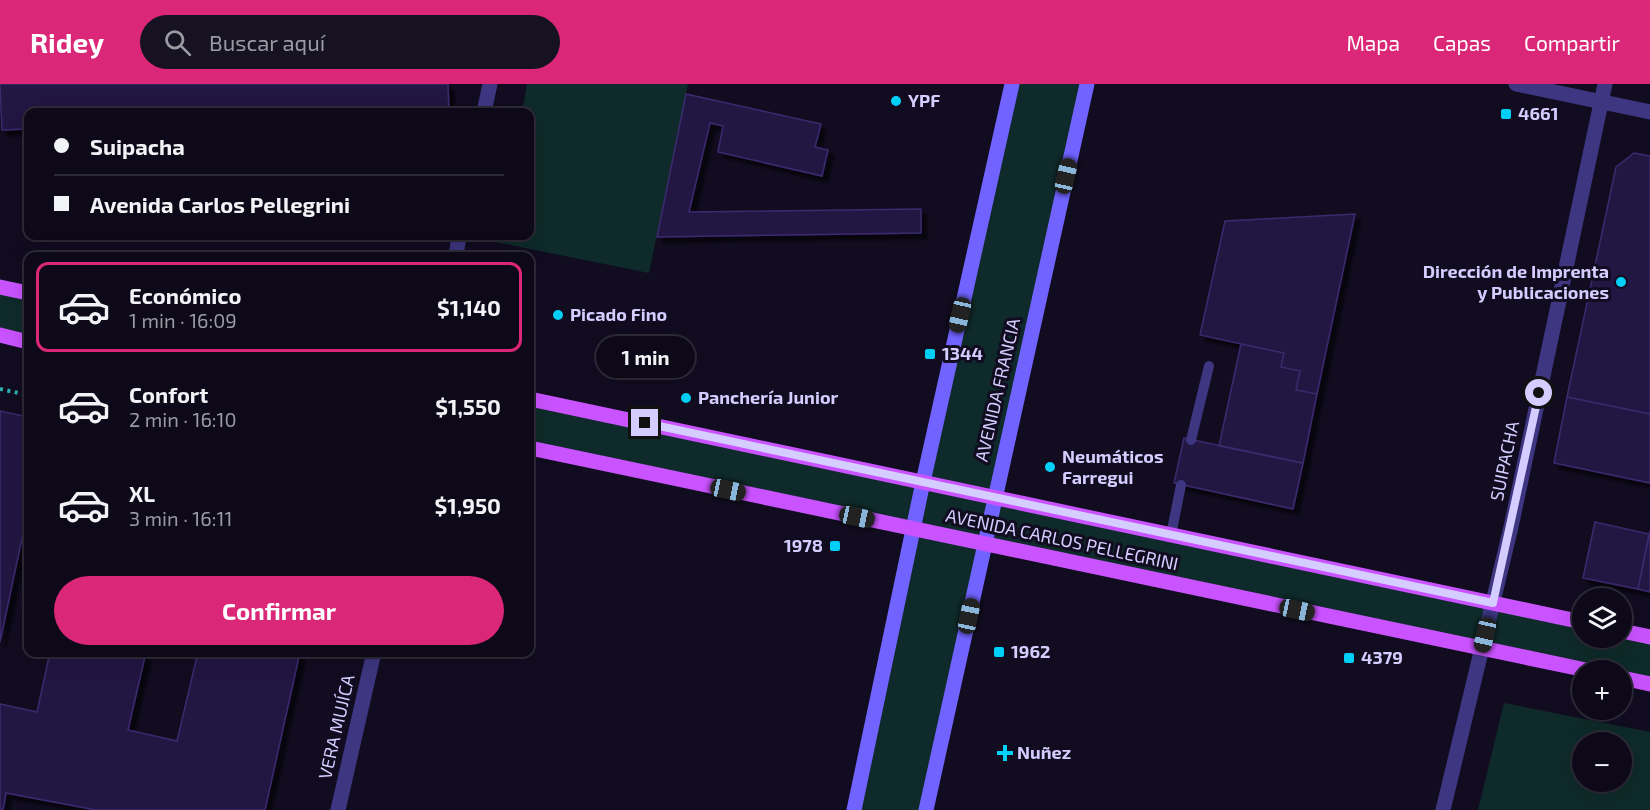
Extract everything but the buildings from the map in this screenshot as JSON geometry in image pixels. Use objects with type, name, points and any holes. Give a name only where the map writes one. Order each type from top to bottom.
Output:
[{"type":"main road","points":[[854,810],[923,482],[1012,84]]},
{"type":"main road","name":"AVENIDA FRANCIA","points":[[926,810],[1087,84]]},
{"type":"main road","points":[[0,286],[24,292]]},
{"type":"main road","points":[[0,336],[24,341]]},
{"type":"main road","name":"AVENIDA CARLOS PELLEGRINI","points":[[534,400],[1572,620]]},
{"type":"main road","name":"AVENIDA CARLOS PELLEGRINI","points":[[534,449],[1572,667]]},
{"type":"main road","points":[[1632,633],[1650,637]]},
{"type":"main road","points":[[1632,680],[1650,684]]},
{"type":"street","points":[[485,108],[490,84]]},
{"type":"street","points":[[1516,84],[1650,112]]},
{"type":"street","name":"SUIPACHA","points":[[1443,810],[1511,527],[1605,84]]},
{"type":"street","name":"VERA MUJÍCA","points":[[338,810],[373,657]]},
{"type":"lane","points":[[1191,440],[1209,366]]},
{"type":"lane","points":[[1170,535],[1181,485]]},
{"type":"path","points":[[0,389],[24,394]]},
{"type":"green space","points":[[527,84],[688,84],[649,273],[495,242],[495,240],[534,240],[534,108],[523,108]]},
{"type":"green space","points":[[1012,84],[1087,84],[994,497],[1572,620],[1572,648],[1632,648],[1632,637],[1650,637],[1650,684],[1632,680],[1632,660],[1572,660],[1572,667],[984,544],[926,810],[854,810],[913,529],[534,449],[534,400],[922,482]]},
{"type":"green space","points":[[0,287],[24,292],[24,341],[0,335]]},
{"type":"green space","points":[[1504,703],[1572,717],[1572,720],[1590,720],[1650,732],[1650,810],[1478,810]]},
{"type":"place","name":"YPF","points":[[896,101]]},
{"type":"place","name":"4661","points":[[1506,114]]},
{"type":"place","name":"Dirección de Imprenta y Publicaciones","points":[[1621,282]]},
{"type":"place","name":"Picado Fino","points":[[558,315]]},
{"type":"place","name":"1344","points":[[930,354]]},
{"type":"place","name":"Panchería Junior","points":[[686,398]]},
{"type":"place","name":"Neumáticos Farregui","points":[[1050,467]]},
{"type":"place","name":"1978","points":[[835,546]]},
{"type":"place","name":"1962","points":[[999,652]]},
{"type":"place","name":"4379","points":[[1349,658]]},
{"type":"place","name":"Nuñez","points":[[1005,753]]},
{"type":"route","points":[[645,423],[1493,603],[1539,393]]}]
